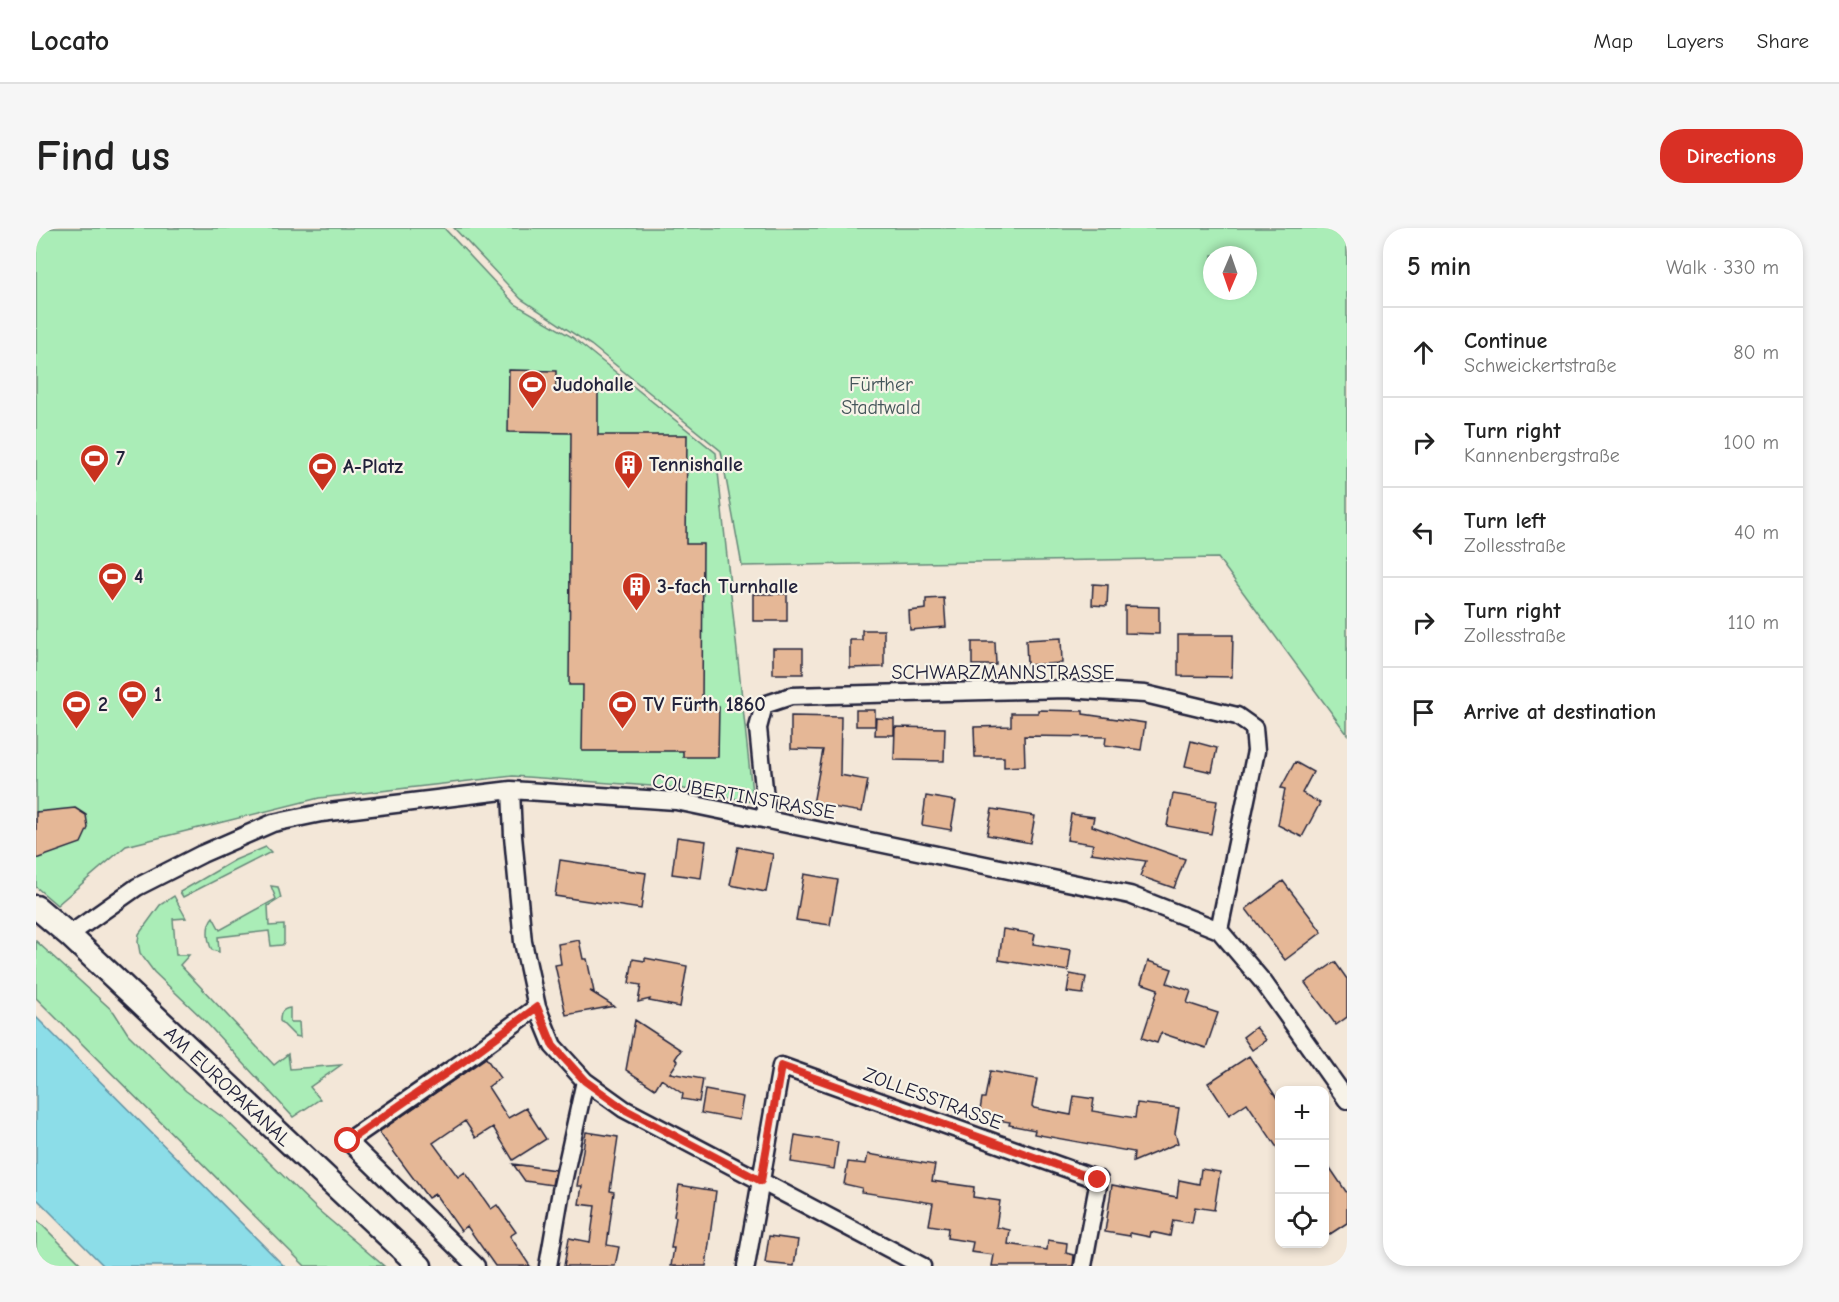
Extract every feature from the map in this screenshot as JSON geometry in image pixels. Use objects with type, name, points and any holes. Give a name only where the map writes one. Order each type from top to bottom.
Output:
[{"type":"main road","name":"AM EUROPAKANAL","points":[[36,907],[69,935],[420,1266]]},
{"type":"street","name":"SCHWARZMANNSTRASSE","points":[[767,819],[758,728],[764,705],[791,696],[1066,689],[1145,694],[1238,716],[1254,728],[1256,751],[1219,930]]},
{"type":"street","name":"COUBERTINSTRASSE","points":[[69,935],[137,887],[202,854],[273,824],[321,813],[512,790],[676,801],[1130,896],[1219,930],[1264,983],[1347,1100]]},
{"type":"street","points":[[512,790],[513,836],[523,942],[537,1007],[553,1046],[585,1081],[624,1109],[922,1266]]},
{"type":"street","points":[[476,1266],[348,1141],[537,1007]]},
{"type":"street","name":"ZOLLESSTRASSE","points":[[761,1181],[781,1066],[1098,1180],[1083,1266]]},
{"type":"street","points":[[548,1266],[561,1191],[585,1081]]},
{"type":"street","points":[[746,1266],[761,1181]]},
{"type":"green space","points":[[36,228],[444,228],[515,304],[572,337],[716,453],[753,802],[679,788],[513,776],[319,798],[126,846],[57,905],[36,887]]},
{"type":"green space","name":"Fürther Stadtwald","points":[[454,228],[1347,228],[1347,734],[1218,558],[742,566],[721,451],[591,345],[521,299]]},
{"type":"green space","points":[[266,847],[271,852],[183,897],[180,892],[235,860]]},
{"type":"green space","points":[[271,886],[278,887],[281,898],[268,906],[269,926],[284,925],[284,943],[271,946],[269,931],[218,937],[219,952],[212,950],[208,933],[213,917],[220,930],[276,899]]},
{"type":"green space","points":[[174,896],[186,918],[173,919],[176,955],[189,955],[180,965],[274,1065],[288,1054],[290,1069],[341,1065],[310,1087],[320,1099],[293,1117],[202,1018],[154,972],[140,953],[139,934],[160,905]]},
{"type":"green space","points":[[36,941],[114,1012],[128,1034],[186,1091],[225,1119],[318,1210],[384,1266],[305,1266],[36,998]]},
{"type":"green space","points":[[290,1008],[290,1022],[299,1022],[300,1037],[295,1036],[280,1021],[282,1012]]},
{"type":"green space","points":[[36,1219],[83,1266],[36,1266]]},
{"type":"water","points":[[36,1017],[284,1266],[104,1266],[36,1198]]},
{"type":"building","points":[[509,370],[556,371],[556,392],[598,392],[598,435],[687,435],[686,544],[703,544],[702,707],[719,707],[718,757],[683,757],[683,751],[582,751],[583,685],[569,685],[571,433],[508,432]]},
{"type":"building","points":[[1093,584],[1108,585],[1107,606],[1092,605]]},
{"type":"building","points":[[753,594],[787,594],[787,621],[753,621]]},
{"type":"building","points":[[944,598],[946,627],[910,630],[909,611],[926,609],[926,599]]},
{"type":"building","points":[[1125,606],[1159,607],[1159,634],[1125,633]]},
{"type":"building","points":[[862,630],[884,630],[884,667],[850,668],[850,640],[862,640]]},
{"type":"building","points":[[1178,635],[1233,635],[1232,677],[1178,676]]},
{"type":"building","points":[[1061,638],[1062,663],[1027,665],[1026,640]]},
{"type":"building","points":[[972,642],[995,642],[996,665],[972,665]]},
{"type":"building","points":[[773,648],[803,648],[803,674],[773,674]]},
{"type":"building","points":[[856,710],[875,710],[875,726],[856,726]]},
{"type":"building","points":[[1038,710],[1083,711],[1083,714],[1145,723],[1141,750],[1105,745],[1106,737],[1024,736],[1025,766],[1004,767],[1004,757],[975,757],[974,727],[1011,726],[1011,713],[1038,713]]},
{"type":"building","points":[[791,716],[841,717],[840,775],[868,780],[862,812],[813,804],[823,750],[791,749]]},
{"type":"building","points":[[876,718],[894,719],[894,735],[875,735]]},
{"type":"building","points":[[895,727],[945,728],[944,761],[894,760]]},
{"type":"building","points":[[1191,741],[1217,748],[1212,772],[1185,766]]},
{"type":"building","points":[[1295,762],[1313,772],[1302,793],[1320,803],[1302,837],[1278,825],[1285,789],[1281,788]]},
{"type":"building","points":[[1173,794],[1217,801],[1211,834],[1167,826]]},
{"type":"building","points":[[926,796],[956,801],[951,830],[922,825]]},
{"type":"building","points":[[75,808],[86,815],[88,828],[81,843],[36,859],[36,812]]},
{"type":"building","points":[[992,809],[1035,816],[1030,843],[987,835]]},
{"type":"building","points":[[1071,814],[1094,817],[1092,826],[1185,859],[1174,888],[1140,876],[1146,861],[1091,853],[1093,844],[1067,840]]},
{"type":"building","points":[[677,837],[706,841],[701,878],[672,874]]},
{"type":"building","points":[[738,847],[773,854],[766,892],[730,885]]},
{"type":"building","points":[[560,860],[646,873],[641,909],[555,896]]},
{"type":"building","points":[[804,874],[838,880],[830,925],[796,920]]},
{"type":"building","points":[[1283,881],[1322,932],[1285,960],[1246,909]]},
{"type":"building","points":[[1003,929],[1035,934],[1033,944],[1071,950],[1068,971],[999,960]]},
{"type":"building","points":[[579,940],[583,959],[587,959],[594,992],[590,991],[614,1006],[566,1015],[555,965],[561,964],[558,944]]},
{"type":"building","points":[[645,958],[687,966],[680,1007],[649,1001],[650,999],[638,1002],[641,985],[629,983],[633,959],[645,961]]},
{"type":"building","points":[[1148,961],[1172,969],[1167,983],[1191,991],[1187,1003],[1218,1013],[1206,1048],[1161,1033],[1157,1043],[1142,1038],[1158,989],[1141,983]]},
{"type":"building","points":[[1335,962],[1347,979],[1347,1017],[1336,1025],[1305,983]]},
{"type":"building","points":[[1070,974],[1086,977],[1083,994],[1067,992]]},
{"type":"building","points":[[635,1020],[681,1050],[675,1059],[678,1061],[670,1073],[703,1079],[699,1102],[682,1099],[683,1094],[661,1079],[655,1089],[626,1070]]},
{"type":"building","points":[[1256,1027],[1266,1040],[1252,1050],[1243,1037]]},
{"type":"building","points":[[1249,1056],[1275,1095],[1275,1145],[1247,1103],[1229,1115],[1208,1083]]},
{"type":"building","points":[[486,1058],[500,1078],[488,1087],[508,1118],[526,1108],[546,1139],[513,1160],[493,1127],[476,1138],[465,1121],[433,1143],[458,1177],[465,1172],[491,1209],[497,1205],[516,1232],[510,1236],[530,1266],[495,1266],[467,1226],[461,1231],[435,1194],[428,1198],[379,1132]]},
{"type":"building","points":[[990,1071],[1037,1079],[1032,1106],[1034,1108],[1071,1115],[1074,1096],[1094,1099],[1092,1111],[1135,1118],[1137,1103],[1179,1108],[1175,1133],[1178,1143],[1133,1162],[1134,1152],[1034,1134],[1035,1130],[1009,1125],[1010,1122],[979,1117]]},
{"type":"building","points":[[705,1090],[743,1097],[739,1120],[701,1113]]},
{"type":"building","points":[[586,1132],[618,1137],[610,1191],[614,1192],[607,1245],[619,1247],[615,1266],[564,1266],[569,1238],[590,1242],[595,1206],[579,1204],[582,1186],[577,1186]]},
{"type":"building","points":[[795,1135],[838,1142],[834,1169],[791,1162]]},
{"type":"building","points":[[868,1154],[935,1165],[932,1181],[974,1187],[973,1197],[1000,1201],[996,1227],[1010,1230],[1008,1244],[1047,1250],[1048,1240],[1067,1243],[1066,1253],[1074,1255],[1073,1266],[992,1266],[994,1255],[971,1252],[973,1242],[947,1238],[948,1228],[929,1225],[933,1203],[861,1192],[862,1188],[844,1184],[848,1162],[866,1164]]},
{"type":"building","points":[[513,1164],[555,1170],[552,1185],[525,1181]]},
{"type":"building","points":[[1329,1166],[1347,1193],[1347,1223],[1329,1235]]},
{"type":"building","points":[[1201,1169],[1220,1172],[1214,1210],[1195,1207],[1192,1223],[1173,1220],[1170,1236],[1151,1232],[1150,1237],[1105,1232],[1112,1185],[1177,1197],[1179,1180],[1199,1184]]},
{"type":"building","points":[[679,1185],[716,1191],[706,1266],[671,1266],[674,1248],[671,1248],[676,1217],[674,1216]]},
{"type":"building","points":[[769,1236],[798,1240],[794,1266],[765,1263]]},
{"type":"place","name":"Judohalle","points":[[532,410]]},
{"type":"place","name":"7","points":[[95,484]]},
{"type":"place","name":"Tennishalle","points":[[628,490]]},
{"type":"place","name":"A-Platz","points":[[322,492]]},
{"type":"place","name":"4","points":[[113,602]]},
{"type":"place","name":"3-fach Turnhalle","points":[[636,612]]},
{"type":"place","name":"1","points":[[133,720]]},
{"type":"place","name":"2","points":[[77,730]]},
{"type":"place","name":"TV Fürth 1860","points":[[622,730]]},
{"type":"route","points":[[348,1141],[537,1007],[553,1046],[585,1081],[624,1109],[761,1181],[781,1066],[1098,1180]]}]
